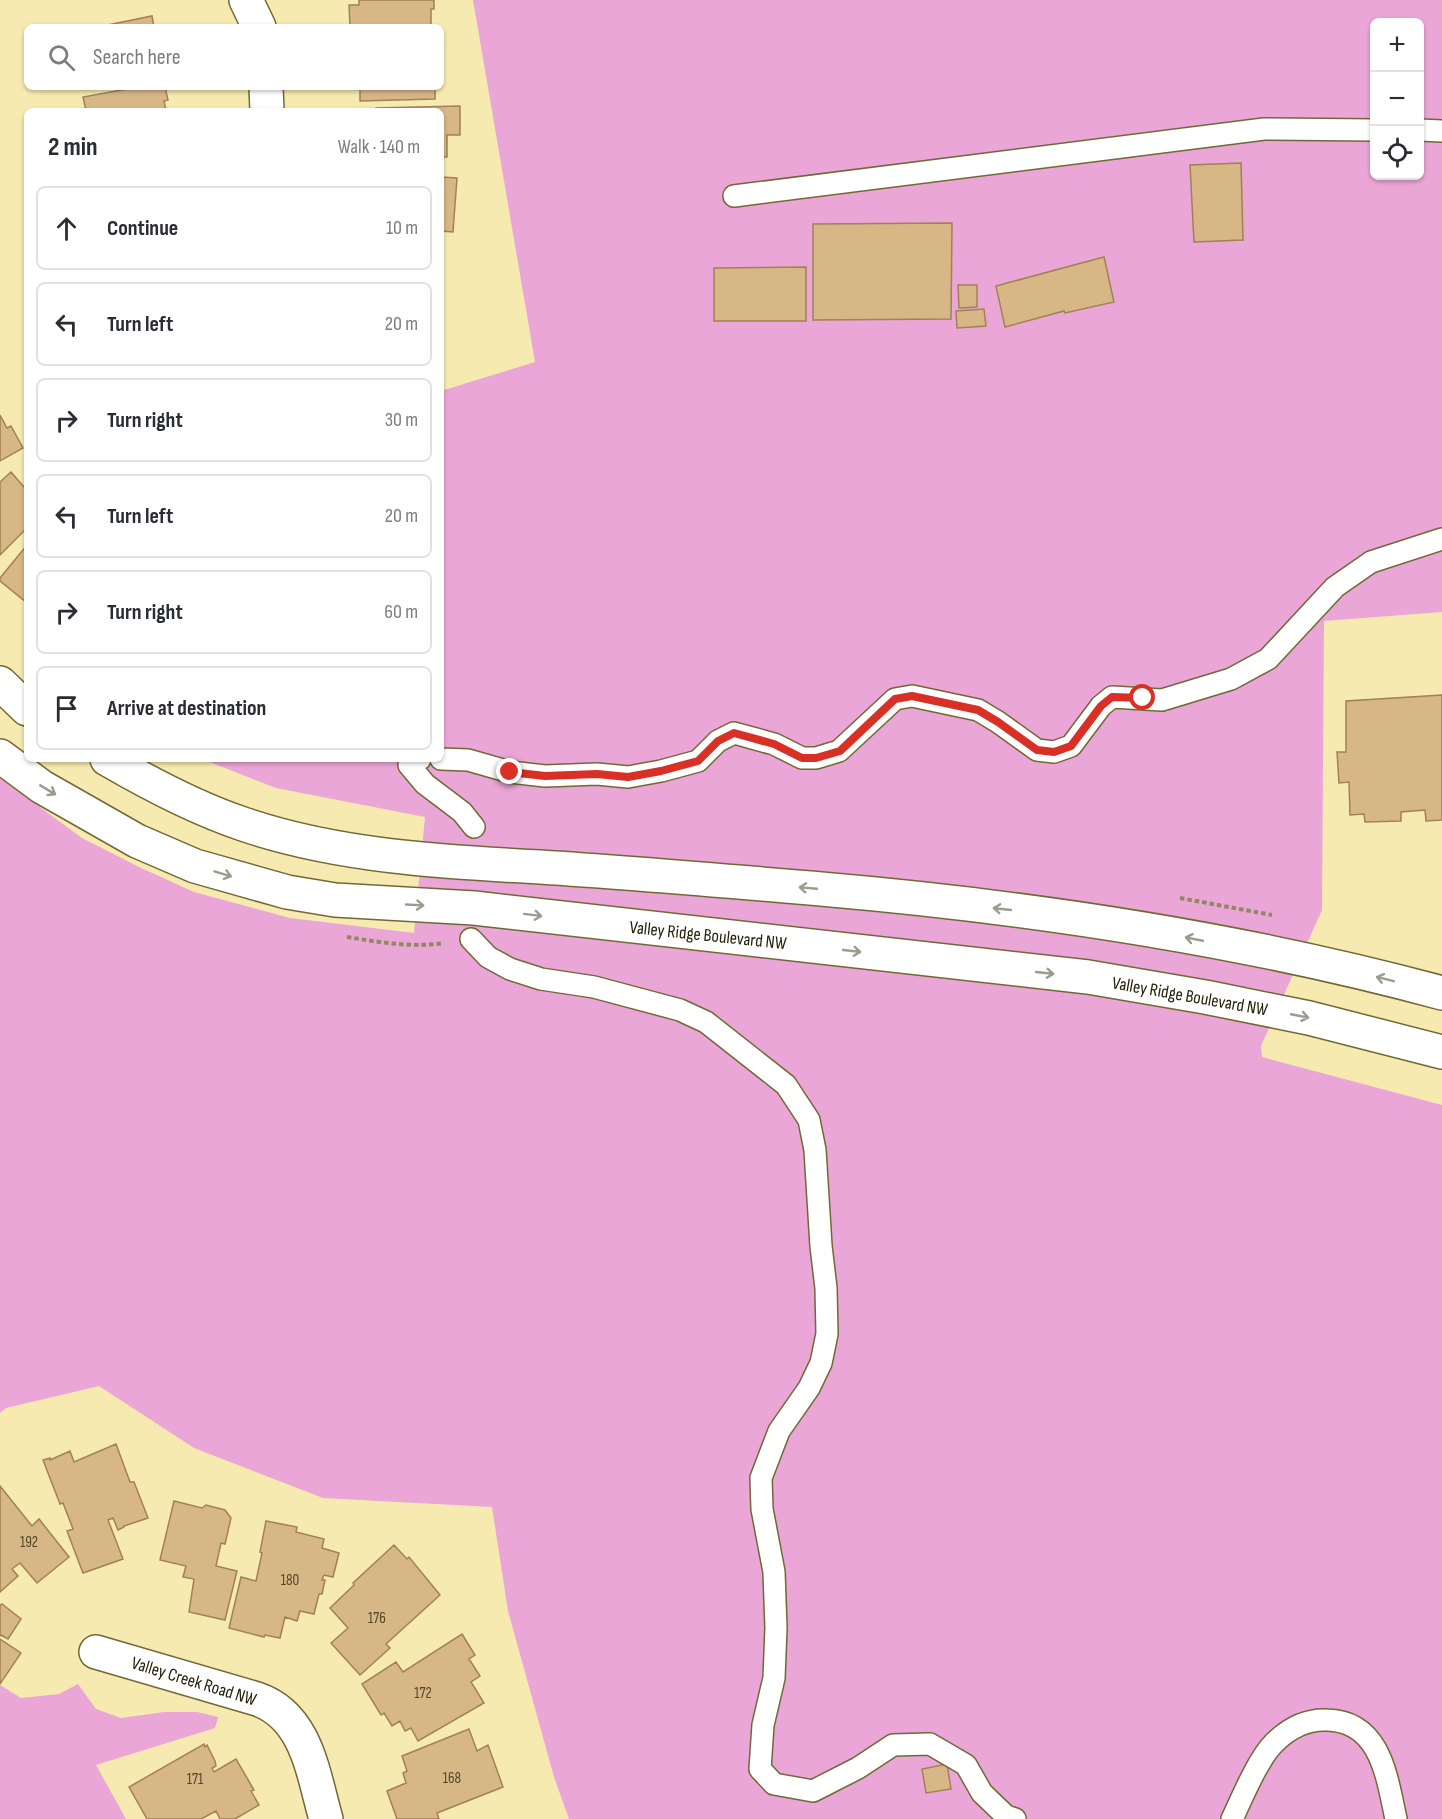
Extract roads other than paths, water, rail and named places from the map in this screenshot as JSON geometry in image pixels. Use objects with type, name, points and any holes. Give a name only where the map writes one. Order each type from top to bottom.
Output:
[{"type":"street","points":[[246,0],[258,24]]},
{"type":"street","points":[[266,90],[267,108]]},
{"type":"street","points":[[0,683],[24,706]]},
{"type":"street","name":"Valley Ridge Boulevard NW","points":[[0,756],[42,787],[137,841],[195,866],[287,892],[335,900],[484,909],[1088,977],[1309,1018],[1442,1052]]},
{"type":"street","points":[[112,762],[213,813],[246,825],[322,845],[506,866],[825,890],[1047,914],[1110,923],[1327,964],[1442,993]]},
{"type":"street","name":"Valley Creek Road NW","points":[[96,1652],[257,1699],[282,1712],[302,1738],[326,1819]]},
{"type":"lane","points":[[734,196],[1264,129],[1370,130]]},
{"type":"lane","points":[[1424,130],[1442,131]]},
{"type":"lane","points":[[444,759],[468,760],[510,772],[545,776],[597,774],[628,777],[698,761],[718,741],[734,733],[774,744],[802,758],[816,758],[840,751],[895,699],[912,696],[978,710],[1037,750],[1054,752],[1071,746],[1101,706],[1112,697],[1162,700],[1231,679],[1268,658],[1335,587],[1371,562],[1442,539]]},
{"type":"lane","points":[[412,762],[424,784],[462,812],[474,827]]},
{"type":"lane","points":[[471,939],[488,957],[510,969],[541,979],[594,987],[680,1010],[706,1022],[786,1085],[809,1120],[815,1150],[826,1288],[827,1334],[821,1363],[809,1388],[779,1431],[761,1478],[762,1509],[774,1572],[776,1629],[774,1678],[763,1725],[760,1769],[774,1784],[813,1791],[858,1768],[893,1745],[930,1744],[966,1765],[982,1793],[1006,1816],[1015,1819]]},
{"type":"lane","points":[[1232,1819],[1248,1785],[1272,1744],[1290,1729],[1314,1720],[1337,1720],[1356,1727],[1373,1744],[1386,1772],[1396,1819]]}]
